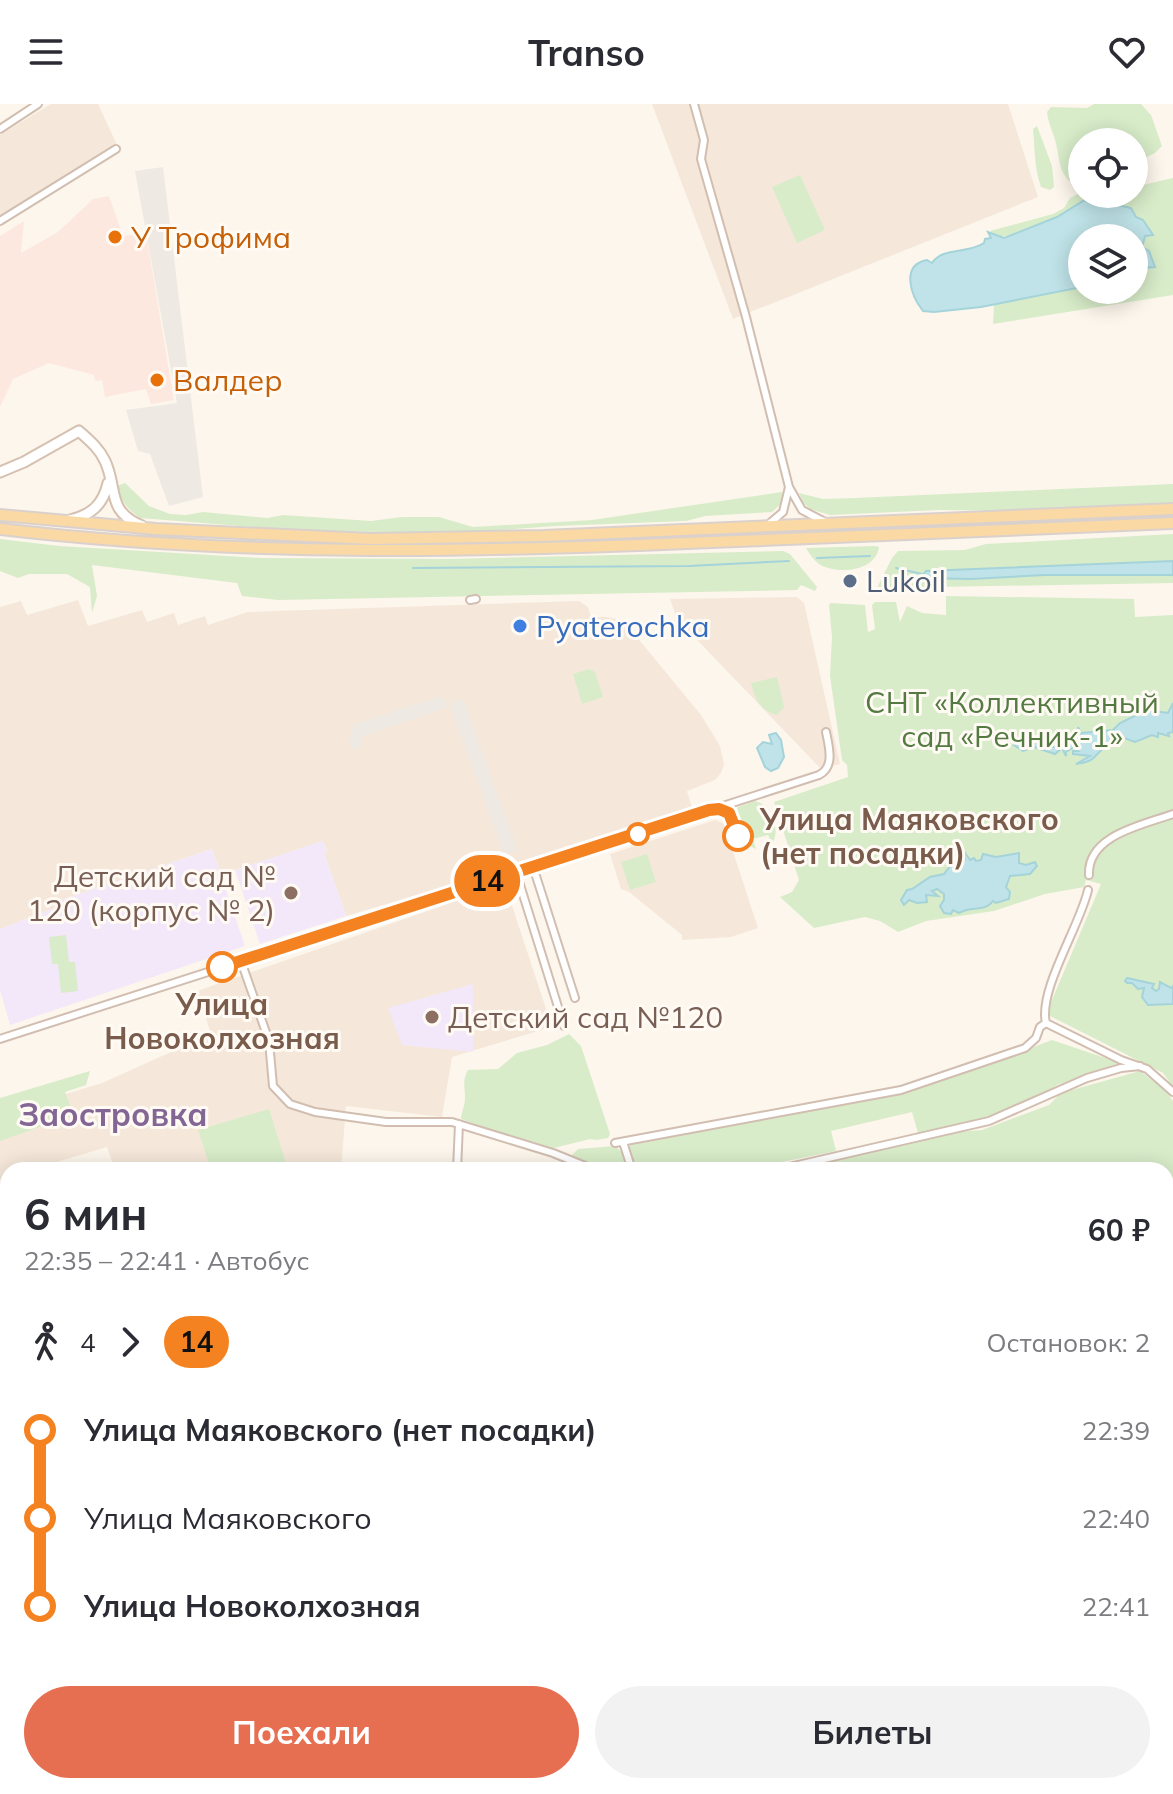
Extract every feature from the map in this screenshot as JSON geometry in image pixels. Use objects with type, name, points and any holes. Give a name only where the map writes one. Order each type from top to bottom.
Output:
[{"type":"main road","points":[[0,515],[156,529],[371,539],[755,528],[1173,509]]},
{"type":"main road","points":[[0,529],[210,547],[470,551],[1173,523]]},
{"type":"street","points":[[0,129],[38,104]]},
{"type":"street","points":[[694,104],[704,140],[701,159],[746,317],[789,487],[805,513],[818,520],[839,523]]},
{"type":"street","points":[[0,221],[116,149]]},
{"type":"street","points":[[0,472],[79,431],[99,452],[109,476],[113,498],[121,511],[138,525],[156,529]]},
{"type":"street","points":[[57,521],[77,519],[94,510],[104,497],[109,476]]},
{"type":"street","points":[[755,528],[782,515],[789,487]]},
{"type":"street","points":[[0,1039],[826,771],[830,764],[826,732]]},
{"type":"street","points":[[1089,875],[1090,857],[1100,845],[1173,814]]},
{"type":"street","points":[[516,872],[564,1026]]},
{"type":"street","points":[[536,876],[575,998]]},
{"type":"street","points":[[1046,1023],[1044,1012],[1050,991],[1088,890]]},
{"type":"street","points":[[241,961],[269,1041],[273,1086],[290,1104],[315,1112],[386,1122],[459,1124],[575,1162]]},
{"type":"street","points":[[1046,1023],[1121,1060],[1140,1066],[1158,1076],[1173,1092]]},
{"type":"street","points":[[628,1162],[619,1143],[901,1090],[1025,1048],[1046,1023]]},
{"type":"street","points":[[823,1162],[989,1121],[1087,1078],[1140,1066]]},
{"type":"street","points":[[457,1162],[459,1124]]},
{"type":"shaded area","points":[[51,104],[98,104],[118,147],[0,215],[0,135]]},
{"type":"shaded area","points":[[652,104],[1008,104],[1038,197],[733,319]]},
{"type":"shaded area","points":[[163,167],[203,497],[169,506],[150,454],[138,451],[126,410],[177,403],[135,171]]},
{"type":"shaded area","points":[[109,196],[123,236],[146,233],[174,400],[151,404],[146,389],[105,397],[102,380],[95,381],[94,375],[49,363],[13,379],[0,407],[0,236],[24,221],[21,253],[58,232],[93,199]]},
{"type":"shaded area","points":[[797,597],[804,603],[840,764],[821,769],[677,619],[670,599]]},
{"type":"shaded area","points":[[78,600],[88,626],[142,610],[147,622],[174,613],[178,625],[205,616],[208,625],[248,612],[579,601],[588,607],[591,617],[620,620],[631,630],[701,715],[720,746],[724,764],[715,780],[687,791],[693,811],[644,823],[599,841],[346,916],[324,853],[327,851],[323,841],[221,875],[212,849],[55,902],[57,907],[0,929],[0,607],[21,601],[27,615]]},
{"type":"shaded area","points":[[442,696],[447,707],[361,737],[362,745],[353,751],[348,739],[354,724]]},
{"type":"shaded area","points":[[463,699],[517,849],[504,854],[449,703]]},
{"type":"shaded area","points":[[715,820],[724,824],[758,928],[731,937],[682,940],[682,935],[629,892],[621,889],[610,854]]},
{"type":"shaded area","name":"Детский сад № 120 (корпус № 2)","points":[[323,841],[327,852],[324,853],[346,916],[260,944],[235,870]]},
{"type":"shaded area","points":[[212,849],[245,946],[10,1025],[0,990],[0,929],[57,907],[55,902]]},
{"type":"shaded area","points":[[505,884],[551,1024],[548,1028],[452,1057],[442,1117],[346,1106],[342,1162],[112,1162],[107,1147],[57,1162],[0,1162],[0,1114],[102,1083],[211,1034],[197,991]]},
{"type":"shaded area","name":"Детский сад №120","points":[[473,984],[473,1052],[402,1045],[388,1008]]},
{"type":"green space","points":[[1094,104],[1141,104],[1151,115],[1162,146],[1148,156],[1148,128],[1068,128],[1068,180],[1061,168],[1047,112],[1051,107],[1087,108]]},
{"type":"green space","points":[[1037,126],[1052,166],[1054,187],[1050,190],[1041,187],[1037,172],[1033,129]]},
{"type":"green space","points":[[800,175],[825,230],[797,243],[772,187]]},
{"type":"green space","points":[[1173,178],[1173,295],[1148,299],[1148,268],[1155,267],[1148,250],[1148,236],[1152,235],[1148,224],[1135,217],[1131,208],[1148,208],[1148,184]]},
{"type":"green space","points":[[1068,201],[1068,208],[1072,208],[1018,233],[994,236],[990,231],[1053,214],[1064,208]]},
{"type":"green space","points":[[1068,290],[1068,304],[1117,304],[993,324],[994,304]]},
{"type":"green space","points":[[125,483],[149,506],[170,514],[203,512],[268,518],[283,515],[371,521],[439,517],[473,527],[592,520],[782,492],[783,502],[772,512],[705,516],[686,521],[459,533],[305,531],[140,518],[120,496],[117,486]]},
{"type":"green space","points":[[1173,484],[1173,505],[1038,511],[939,510],[830,515],[810,509],[799,493],[823,499]]},
{"type":"green space","points":[[1173,534],[1173,583],[877,588],[898,551],[965,550],[986,544]]},
{"type":"green space","points":[[0,539],[59,546],[262,558],[449,559],[783,551],[790,554],[817,587],[815,591],[801,585],[797,590],[278,600],[242,596],[237,583],[92,565],[97,596],[92,613],[90,587],[67,574],[29,574],[18,578],[0,571]]},
{"type":"green space","points":[[879,547],[872,561],[849,570],[819,564],[806,548]]},
{"type":"green space","name":"СНТ «Коллективный сад «Речник-1»","points":[[946,596],[1134,599],[1135,617],[1173,615],[1173,1087],[1163,1073],[1046,1014],[1101,884],[1086,880],[1084,887],[1045,894],[994,911],[926,921],[898,932],[880,921],[865,917],[814,928],[780,897],[792,892],[799,880],[774,802],[848,777],[847,765],[842,760],[830,676],[832,637],[829,605],[865,605],[868,632],[875,629],[872,605],[875,602],[896,602],[900,622],[907,606],[922,613],[946,615]]},
{"type":"green space","points":[[589,669],[595,672],[603,697],[582,704],[573,674]]},
{"type":"green space","points":[[777,677],[784,707],[777,715],[759,704],[751,683]]},
{"type":"green space","points":[[755,801],[766,807],[776,832],[772,844],[768,835],[753,839],[756,849],[742,837],[737,819],[738,807]]},
{"type":"green space","points":[[647,854],[656,882],[630,890],[621,862]]},
{"type":"green space","points":[[66,935],[69,962],[75,962],[78,991],[61,993],[58,964],[52,964],[49,937]]},
{"type":"green space","points":[[569,1034],[581,1046],[610,1134],[608,1138],[542,1148],[480,1131],[475,1124],[461,1119],[465,1101],[464,1080],[468,1070],[498,1069],[517,1053],[547,1045]]},
{"type":"green space","points":[[1052,1040],[1120,1063],[1057,1085],[1042,1096],[975,1121],[918,1133],[912,1112],[831,1131],[836,1151],[782,1162],[633,1162],[627,1146],[892,1094],[964,1073]]},
{"type":"green space","points":[[90,1071],[86,1085],[65,1092],[74,1115],[0,1141],[0,1098]]},
{"type":"green space","points":[[1140,1071],[1165,1090],[1173,1101],[1173,1162],[828,1162],[956,1132],[982,1130],[1049,1105],[1061,1093]]},
{"type":"green space","points":[[269,1109],[286,1162],[208,1162],[198,1130]]},
{"type":"green space","points":[[615,1146],[623,1153],[626,1162],[587,1162],[571,1156],[578,1149]]},
{"type":"water","points":[[1072,208],[1131,208],[1146,224],[1068,224],[1068,290],[981,307],[923,311],[910,282],[913,268],[919,263],[927,260],[932,263],[942,255],[978,246],[991,238],[988,232],[1004,238]]},
{"type":"water","points":[[1148,250],[1149,251],[1155,267],[1148,268]]},
{"type":"water","points":[[1173,561],[1173,575],[921,578],[926,571]]},
{"type":"water","points":[[1173,703],[1173,732],[1168,733],[1169,736],[1158,733],[1158,737],[1152,735],[1135,742],[1124,738],[1083,763],[1076,764],[1090,756],[1073,754],[1073,751],[1078,751],[1074,747],[1066,752],[1066,756],[1062,748],[1055,754],[1034,747],[1023,751],[1014,745],[1022,741],[1032,743],[1045,739],[1048,747],[1056,747],[1060,736],[1068,744],[1073,739],[1072,733],[1080,734],[1078,727],[1081,733],[1113,730],[1120,723],[1147,710],[1168,713]]},
{"type":"water","points":[[776,733],[781,740],[784,757],[778,768],[771,771],[765,767],[757,748],[763,742],[772,744],[769,735]]},
{"type":"water","points":[[963,850],[970,860],[974,858],[976,861],[981,860],[983,854],[996,857],[1019,853],[1019,863],[1026,865],[1035,862],[1037,866],[1030,874],[1010,876],[1006,887],[1010,892],[1009,899],[993,901],[986,907],[944,913],[940,906],[944,894],[937,889],[932,891],[938,896],[926,895],[927,902],[909,900],[904,905],[901,900],[907,890],[930,877],[944,874],[953,862],[955,866],[965,860]]},
{"type":"water","points":[[1127,978],[1154,984],[1152,988],[1156,991],[1160,982],[1171,988],[1173,986],[1173,1004],[1148,1005],[1142,997],[1144,988],[1138,989],[1127,983]]},
{"type":"waterway","points":[[817,558],[870,556]]},
{"type":"waterway","points":[[413,568],[689,566],[789,561]]},
{"type":"waterway","points":[[896,568],[922,574]]},
{"type":"bus line","name":"14","points":[[222,967],[709,810],[719,809],[729,813],[738,836]]},
{"type":"place","name":"У Трофима","points":[[115,237]]},
{"type":"place","name":"Валдер","points":[[157,380]]},
{"type":"place","name":"Lukoil","points":[[850,581]]},
{"type":"place","name":"Pyaterochka","points":[[520,626]]},
{"type":"place","name":"Улица Маяковского (нет посадки)","points":[[738,836]]},
{"type":"place","name":"Детский сад № 120 (корпус № 2)","points":[[291,893]]},
{"type":"place","name":"Улица Новоколхозная","points":[[222,967]]},
{"type":"place","name":"Детский сад №120","points":[[432,1017]]},
{"type":"district","name":"Заостровка","points":[[113,1114]]}]
